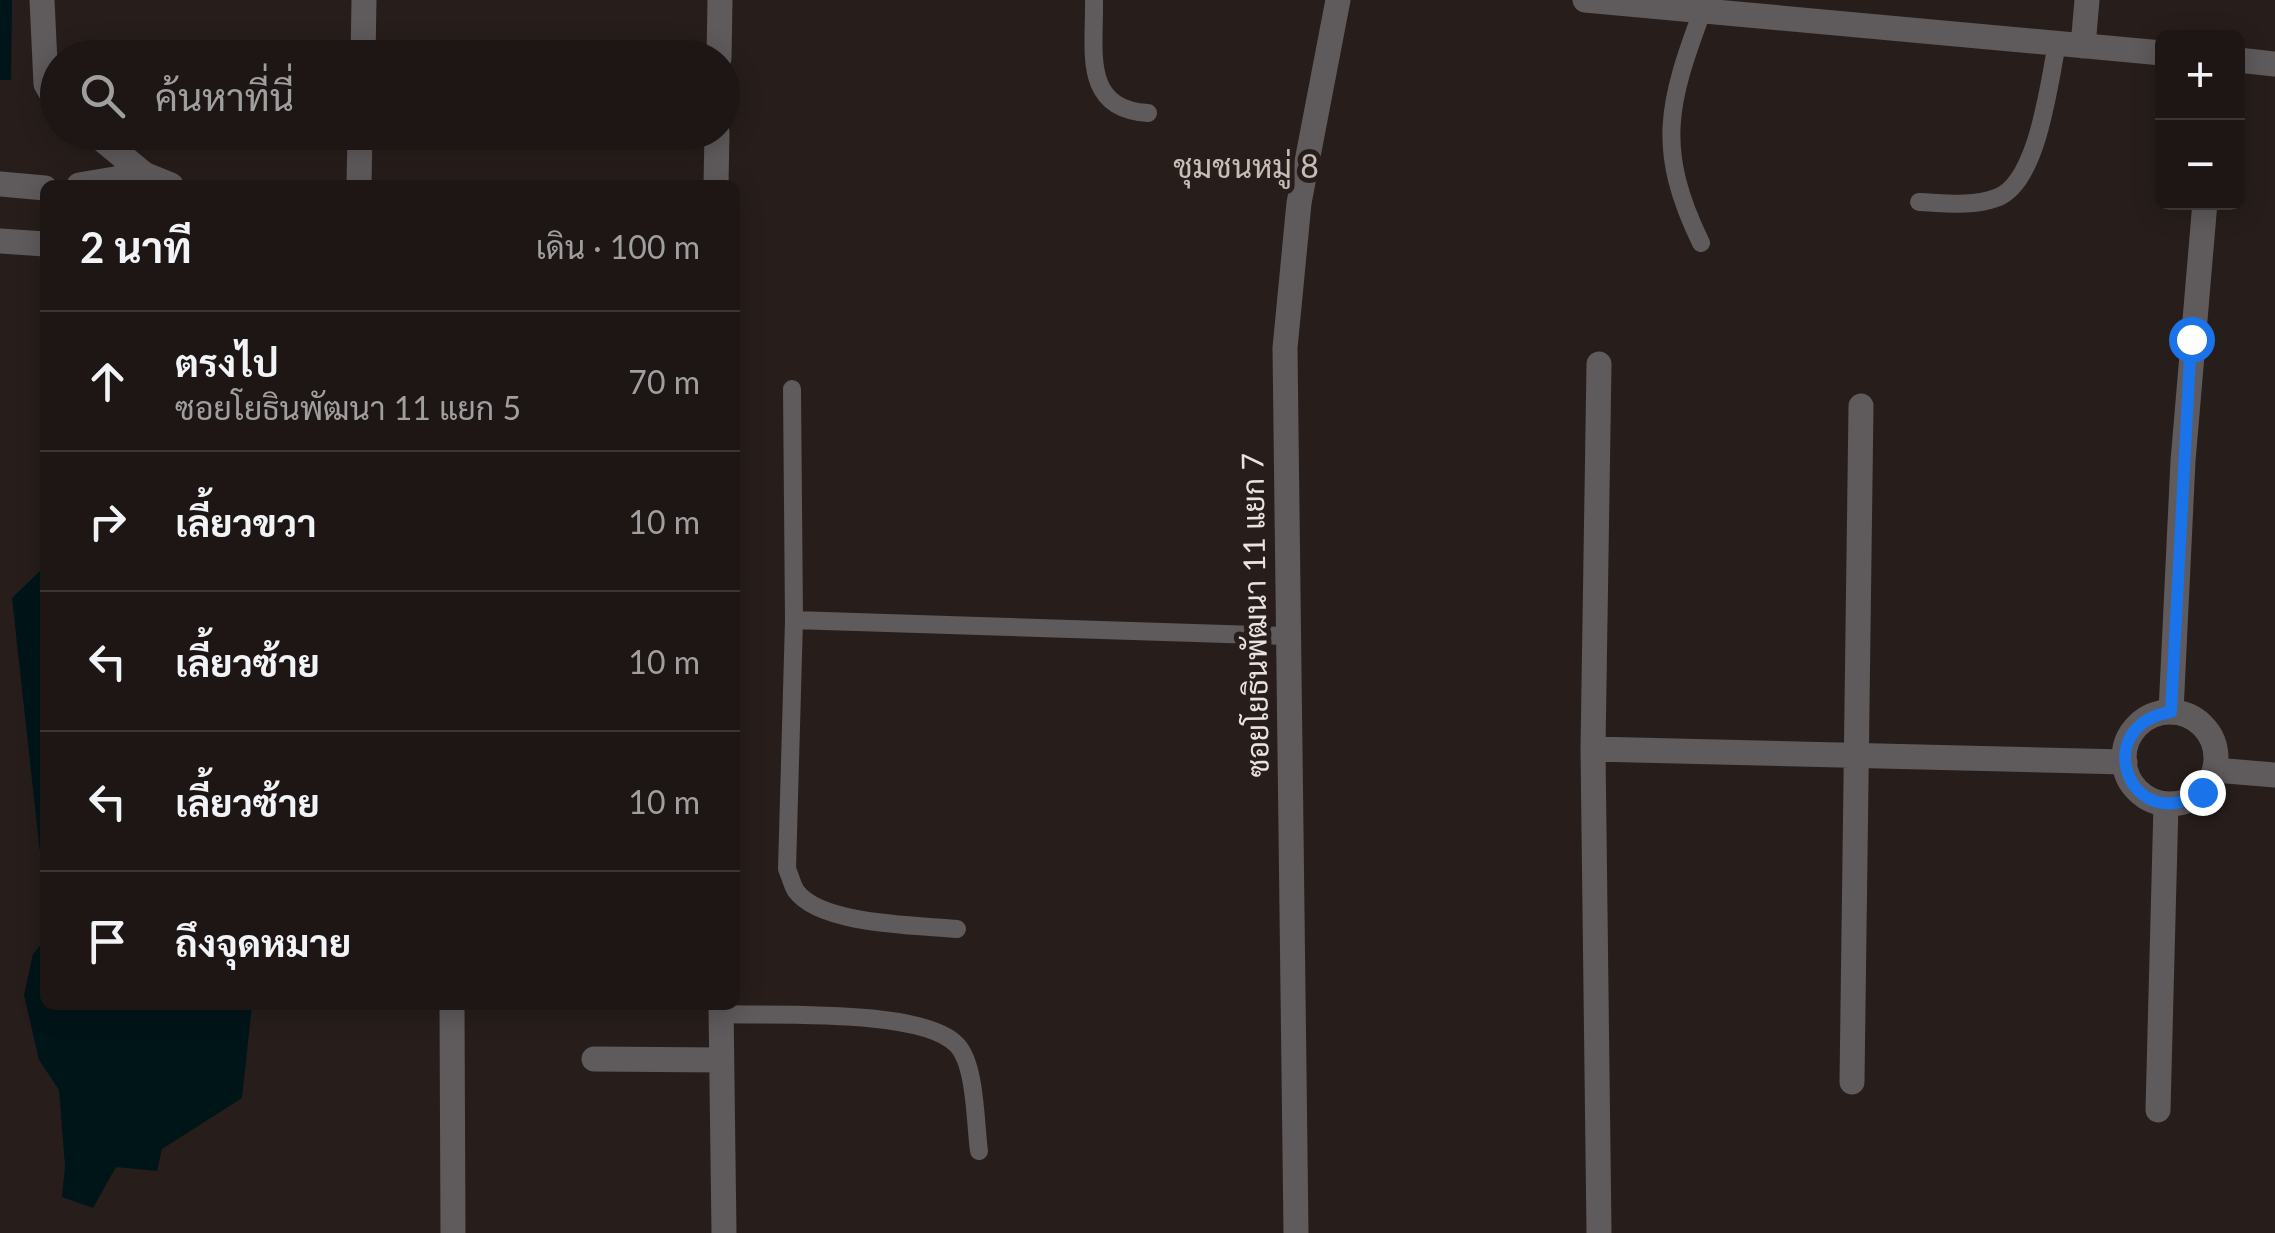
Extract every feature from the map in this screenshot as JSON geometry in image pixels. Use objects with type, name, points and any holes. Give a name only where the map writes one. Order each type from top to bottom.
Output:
[{"type":"street","points":[[42,0],[44,40]]},
{"type":"street","points":[[363,40],[364,0]]},
{"type":"street","points":[[719,40],[720,0]]},
{"type":"street","name":"ซอยโยธินพัฒนา 11 แยก 7","points":[[1296,1233],[1286,348],[1299,204],[1338,0]]},
{"type":"street","points":[[1585,0],[1660,2],[2155,52]]},
{"type":"street","points":[[2070,45],[2086,0]]},
{"type":"street","points":[[2245,61],[2275,64]]},
{"type":"street","points":[[115,150],[144,174],[159,180]]},
{"type":"street","points":[[359,180],[360,150]]},
{"type":"street","points":[[716,180],[717,150]]},
{"type":"street","points":[[109,180],[144,174]]},
{"type":"street","points":[[0,184],[40,188]]},
{"type":"street","points":[[2171,712],[2183,461],[2204,210]]},
{"type":"street","points":[[0,241],[40,244]]},
{"type":"street","points":[[1599,364],[1594,750],[1599,1233]]},
{"type":"street","points":[[1852,1082],[1861,406]]},
{"type":"street","points":[[2171,712],[2198,720],[2214,742],[2215,770],[2202,792],[2191,799],[2166,804],[2142,795],[2124,762],[2126,746],[2142,721],[2171,712]]},
{"type":"street","points":[[1594,750],[2124,762]]},
{"type":"street","points":[[2215,770],[2275,775]]},
{"type":"street","points":[[2158,1110],[2166,804]]},
{"type":"street","points":[[452,1010],[453,1233]]},
{"type":"street","points":[[721,1010],[724,1233]]},
{"type":"street","points":[[594,1059],[721,1060]]},
{"type":"lane","points":[[1094,0],[1095,77],[1118,108],[1148,113]]},
{"type":"lane","points":[[1702,242],[1686,211],[1673,159],[1670,114],[1678,77],[1703,9]]},
{"type":"lane","points":[[1919,202],[1963,204],[2000,198],[2026,168],[2070,45]]},
{"type":"lane","points":[[792,389],[794,620],[787,868],[796,890],[817,909],[957,930]]},
{"type":"lane","points":[[794,620],[1289,636]]},
{"type":"lane","points":[[721,1010],[900,1020],[937,1030],[958,1046],[968,1063],[979,1151]]},
{"type":"shaded area","points":[[0,0],[12,0],[11,80],[0,80]]},
{"type":"shaded area","points":[[40,571],[40,853],[12,598]]},
{"type":"shaded area","points":[[40,946],[40,1010],[251,1010],[242,1098],[162,1149],[157,1171],[116,1167],[93,1208],[62,1197],[65,1166],[59,1090],[39,1060],[24,995],[33,954]]},
{"type":"district","name":"ชุมชนหมู่ 8","points":[[1246,167]]},
{"type":"route","points":[[2191,339],[2171,712],[2142,721],[2132,732],[2124,762],[2134,786],[2154,801],[2179,803],[2202,792]]}]
